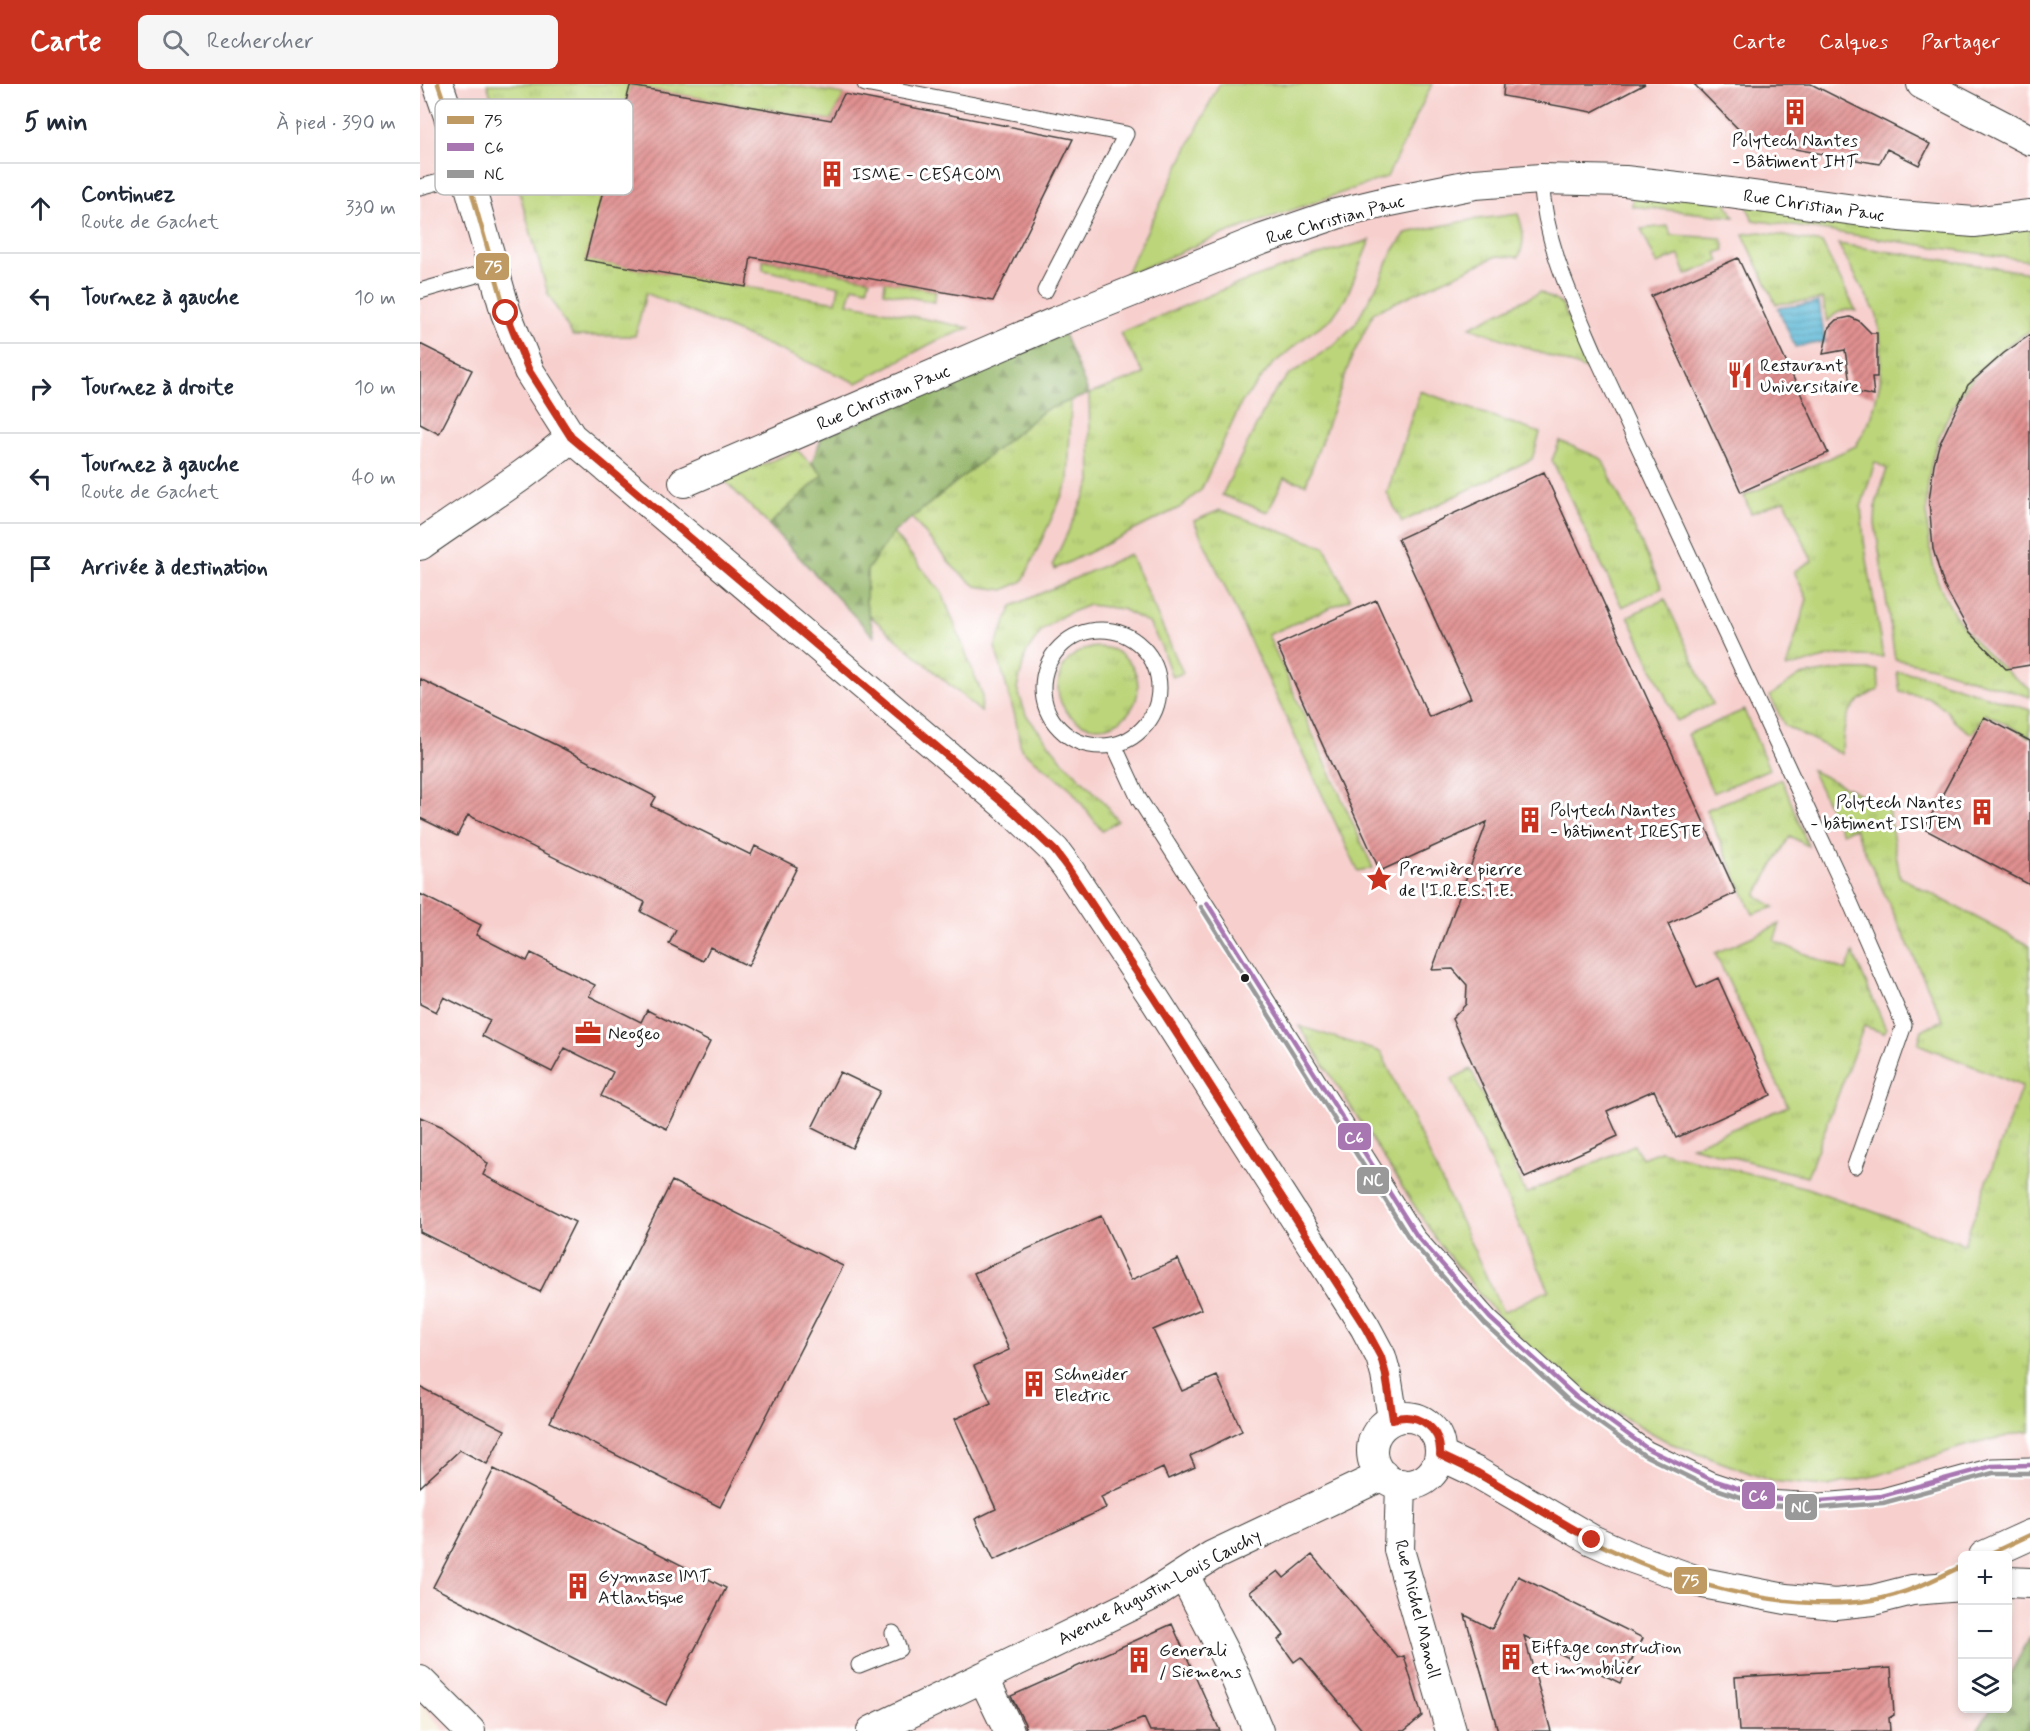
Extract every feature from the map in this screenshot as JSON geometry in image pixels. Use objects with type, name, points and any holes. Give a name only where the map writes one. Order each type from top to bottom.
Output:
[{"type":"street","points":[[438,84],[443,99]]},
{"type":"street","points":[[1922,84],[2030,140]]},
{"type":"street","name":"Rue Christian Pauc","points":[[684,482],[1065,318],[1260,240],[1336,214],[1475,184],[1541,179],[1636,183],[1899,216],[1974,222],[2030,215]]},
{"type":"street","points":[[472,195],[506,313],[529,371],[571,437],[1016,814],[1055,851],[1154,998],[1365,1327],[1381,1357],[1393,1419]]},
{"type":"street","points":[[420,545],[510,485],[571,437]]},
{"type":"street","points":[[1412,1417],[1425,1422],[1437,1437],[1440,1455],[1435,1469],[1424,1479],[1415,1483],[1392,1480],[1374,1462],[1372,1447],[1384,1424],[1393,1419],[1412,1417]]},
{"type":"street","points":[[1440,1455],[1476,1472],[1592,1540],[1630,1557],[1704,1583],[1775,1597],[1835,1604],[1874,1600],[1912,1590],[1958,1586]]},
{"type":"street","name":"Avenue Augustin-Louis Cauchy","points":[[884,1728],[1150,1596],[1212,1556],[1392,1480]]},
{"type":"street","name":"Rue Michel Manoll","points":[[1392,1480],[1399,1550],[1450,1731]]},
{"type":"street","points":[[1995,1551],[2030,1535]]},
{"type":"street","points":[[1912,1590],[1958,1568]]},
{"type":"street","points":[[1184,1575],[1231,1667],[1258,1731]]},
{"type":"street","points":[[2012,1582],[2030,1583]]},
{"type":"street","points":[[983,1677],[1009,1731]]},
{"type":"street","points":[[420,1680],[470,1731]]},
{"type":"lane","points":[[865,84],[1126,134],[1045,291]]},
{"type":"lane","points":[[1541,179],[1543,209],[1551,244],[1595,353],[1843,886],[1904,1025],[1856,1166]]},
{"type":"lane","points":[[420,187],[435,183]]},
{"type":"lane","points":[[420,291],[494,270]]},
{"type":"lane","points":[[1101,630],[1126,636],[1146,652],[1154,663],[1158,676],[1157,701],[1146,724],[1137,734],[1114,745],[1088,745],[1075,740],[1055,724],[1044,700],[1043,682],[1048,663],[1065,642],[1088,631],[1101,630]]},
{"type":"lane","points":[[1114,745],[1139,800],[1417,1236],[1490,1318],[1575,1396],[1648,1449],[1710,1479],[1767,1498],[1821,1501],[1882,1496],[1992,1466],[2030,1465]]},
{"type":"lane","points":[[859,1665],[899,1648],[893,1633]]},
{"type":"shaded area","points":[[420,84],[2030,84],[2030,1637],[2012,1671],[2012,1551],[1958,1551],[1958,1713],[1988,1713],[1977,1731],[444,1731],[420,1702]]},
{"type":"green space","points":[[487,84],[784,84],[844,94],[831,120],[630,86],[627,99],[492,99]]},
{"type":"green space","points":[[1219,84],[1432,84],[1387,177],[1218,236],[1125,276]]},
{"type":"green space","points":[[1633,188],[1724,198],[1734,217],[1632,206]]},
{"type":"green space","points":[[520,195],[602,195],[586,260],[836,302],[839,286],[763,270],[763,260],[870,279],[867,289],[853,286],[848,303],[969,328],[936,341],[857,383],[646,293],[635,336],[573,336],[548,294]]},
{"type":"green space","points":[[1744,200],[2030,229],[2030,261],[1753,220]]},
{"type":"green space","points":[[1518,214],[1523,236],[1519,257],[1497,256],[1374,312],[1351,359],[1306,484],[1284,478],[1268,512],[1222,495],[1271,396],[1288,376],[1335,344],[1355,324],[1381,278],[1393,251],[1406,233],[1471,220]]},
{"type":"green space","points":[[1668,226],[1671,235],[1722,238],[1725,250],[1716,253],[1720,261],[1686,275],[1679,255],[1657,264],[1641,229]]},
{"type":"green space","points":[[1761,232],[1822,243],[1856,311],[1840,312],[1827,322],[1823,299],[1776,304],[1743,234]]},
{"type":"green space","points":[[1370,240],[1346,298],[1332,318],[1272,365],[1242,402],[1201,490],[1179,508],[1055,569],[1053,564],[1091,482],[1089,394],[1144,374],[1120,333],[1229,287],[1313,257]]},
{"type":"green space","points":[[1838,244],[2030,273],[2030,331],[1981,369],[1962,393],[1947,419],[1936,447],[1929,477],[1927,507],[1932,562],[1946,600],[1965,630],[2002,668],[2030,689],[2030,697],[1933,667],[1895,659],[1875,523],[1876,504],[1887,469],[1875,462],[1861,507],[1864,541],[1883,657],[1837,655],[1786,668],[1807,599],[1794,571],[1812,561],[1785,500],[1751,513],[1744,496],[1856,446],[1872,416],[1880,382],[1881,344],[1877,315]]},
{"type":"green space","points":[[885,281],[936,291],[934,302],[884,292]]},
{"type":"green space","points":[[1540,292],[1562,304],[1590,371],[1470,327]]},
{"type":"green space","points":[[1064,334],[1089,394],[1045,410],[893,533],[867,570],[866,603],[875,638],[769,525],[823,475],[812,462],[822,437]]},
{"type":"green space","points":[[1420,391],[1540,433],[1532,459],[1402,522],[1387,493]]},
{"type":"green space","points":[[1071,400],[1068,482],[1023,581],[1004,590],[976,586],[955,569],[912,518],[1045,410]]},
{"type":"green space","points":[[1560,441],[1602,459],[1662,588],[1622,607],[1552,460]]},
{"type":"green space","points":[[797,450],[823,475],[769,525],[725,481]]},
{"type":"green space","points":[[1220,510],[1325,547],[1350,599],[1268,635],[1373,868],[1358,871],[1194,521]]},
{"type":"green space","points":[[893,533],[942,593],[982,694],[981,712],[868,614],[867,570]]},
{"type":"green space","points":[[1130,554],[1183,673],[1172,677],[1161,646],[1149,623],[1122,609],[1089,605],[1064,615],[1042,630],[1026,653],[1017,688],[1026,715],[1062,760],[1103,801],[1118,821],[1102,831],[1070,788],[1021,749],[1015,716],[995,647],[1012,606]]},
{"type":"green space","points":[[1665,599],[1713,704],[1677,721],[1628,616]]},
{"type":"green space","points":[[1098,647],[1113,650],[1126,659],[1135,672],[1138,687],[1135,702],[1126,715],[1113,724],[1098,727],[1083,724],[1070,715],[1061,702],[1058,687],[1061,672],[1070,659],[1083,650]]},
{"type":"green space","points":[[1837,670],[1878,670],[1879,690],[1859,701],[1848,714],[1842,754],[1785,726],[1770,696],[1799,676]]},
{"type":"green space","points":[[1897,672],[1918,674],[2030,710],[2030,737],[1985,713],[1972,734],[1928,697],[1900,692]]},
{"type":"green space","points":[[1744,710],[1769,769],[1713,793],[1688,734]]},
{"type":"green space","points":[[1811,770],[1888,808],[1900,877],[2030,946],[2030,1432],[1961,1447],[1879,1475],[1827,1486],[1771,1481],[1670,1443],[1608,1408],[1532,1349],[1497,1315],[1437,1241],[1299,1026],[1381,1052],[1503,1312],[1549,1290],[1452,1079],[1471,1069],[1526,1194],[1634,1145],[1642,1158],[1660,1151],[1807,1188],[1964,1244],[2022,1086],[1918,1044],[1922,1030],[1943,1020],[1854,828],[1842,833]]},
{"type":"green space","points":[[1782,779],[1808,846],[1790,836],[1756,895],[1774,907],[1753,914],[1706,810]]},
{"type":"green space","points":[[1780,924],[1774,941],[1846,971],[1853,953],[1886,1029],[1884,1033],[1864,1026],[1807,1177],[1691,1146],[1788,1106],[1715,953]]},
{"type":"green space","points":[[2030,1637],[2030,1731],[1977,1731],[1988,1713],[2012,1713],[2012,1671]]},
{"type":"water","points":[[1819,302],[1825,342],[1795,347],[1778,308]]},
{"type":"building","points":[[1504,84],[1645,84],[1592,112],[1503,96]]},
{"type":"building","name":"Polytech Nantes - Bâtiment IHT","points":[[1694,84],[1811,84],[1930,144],[1919,165],[1887,149],[1879,164],[1750,141]]},
{"type":"building","name":"ISME - CESACOM","points":[[630,86],[831,120],[844,94],[1073,139],[993,301],[751,257],[746,287],[585,260],[602,195],[633,195],[633,99],[627,99]]},
{"type":"building","name":"Restaurant Universitaire","points":[[1738,258],[1828,453],[1741,492],[1651,296]]},
{"type":"building","points":[[1850,317],[1859,321],[1871,333],[1877,333],[1877,377],[1872,377],[1874,396],[1851,391],[1845,350],[1823,354],[1829,327],[1836,320]]},
{"type":"building","points":[[2030,335],[2030,665],[2006,669],[1969,631],[1944,586],[1933,549],[1929,501],[1939,445],[1968,385],[2004,353]]},
{"type":"building","points":[[420,344],[472,370],[439,434],[420,424]]},
{"type":"building","name":"Polytech Nantes - bâtiment IRESTE","points":[[1544,472],[1736,893],[1668,924],[1697,988],[1718,978],[1771,1095],[1676,1138],[1654,1090],[1607,1111],[1618,1136],[1525,1178],[1452,1019],[1466,1004],[1467,985],[1453,969],[1432,970],[1487,822],[1380,871],[1277,645],[1376,600],[1429,717],[1471,698],[1398,539]]},
{"type":"building","points":[[420,679],[656,797],[651,806],[751,855],[755,846],[797,867],[748,966],[710,947],[703,961],[669,944],[676,930],[641,912],[645,902],[468,815],[457,836],[420,818]]},
{"type":"building","name":"Polytech Nantes - bâtiment ISITEM","points":[[1984,717],[2030,741],[2030,885],[1924,829]]},
{"type":"building","points":[[420,894],[481,925],[476,935],[527,961],[531,953],[595,985],[589,996],[641,1022],[647,1010],[710,1042],[667,1129],[601,1096],[613,1072],[565,1048],[552,1072],[482,1036],[490,1020],[444,997],[436,1012],[420,1004]]},
{"type":"building","points":[[840,1072],[880,1091],[852,1148],[812,1128]]},
{"type":"building","points":[[420,1117],[443,1127],[465,1142],[488,1164],[483,1175],[575,1222],[540,1292],[420,1232]]},
{"type":"building","points":[[672,1181],[843,1266],[720,1507],[550,1422]]},
{"type":"building","name":"Schneider Electric","points":[[1101,1216],[1131,1280],[1178,1259],[1201,1309],[1153,1330],[1182,1391],[1217,1376],[1242,1431],[1190,1456],[1195,1467],[1168,1479],[1163,1468],[1101,1497],[1106,1508],[994,1560],[975,1519],[996,1509],[955,1419],[991,1403],[974,1366],[1009,1350],[974,1273]]},
{"type":"building","points":[[420,1387],[505,1430],[487,1464],[460,1450],[420,1487]]},
{"type":"building","name":"Gymnase IMT Atlantique","points":[[494,1469],[726,1588],[666,1705],[433,1587]]},
{"type":"building","points":[[1312,1555],[1398,1658],[1404,1656],[1422,1716],[1404,1731],[1363,1731],[1301,1657],[1294,1662],[1278,1640],[1284,1635],[1250,1592],[1278,1571],[1284,1578]]},
{"type":"building","name":"Eiffage construction et immobilier","points":[[1518,1576],[1643,1638],[1620,1683],[1524,1636],[1551,1731],[1498,1731],[1465,1615],[1492,1629]]},
{"type":"building","name":"Generali / Siemens","points":[[1172,1624],[1220,1731],[1150,1731],[1144,1718],[1113,1731],[1026,1731],[1025,1724],[1011,1696]]},
{"type":"building","points":[[1891,1668],[1894,1715],[1889,1718],[1890,1731],[1739,1731],[1735,1677]]},
{"type":"transit line","name":"75","points":[[438,84],[443,99]]},
{"type":"transit line","name":"75","points":[[472,195],[506,313],[529,371],[571,437],[1016,814],[1055,851],[1154,998],[1365,1327],[1381,1357],[1393,1419]]},
{"type":"transit line","name":"C6","points":[[1207,903],[1417,1236],[1490,1318],[1575,1396],[1648,1449],[1710,1479],[1767,1498],[1820,1501],[1882,1496],[1992,1466],[2030,1465]]},
{"type":"transit line","name":"NC","points":[[1201,907],[1411,1241],[1485,1324],[1570,1402],[1644,1455],[1707,1486],[1765,1505],[1820,1508],[1883,1503],[1993,1473],[2030,1473]]},
{"type":"transit line","name":"75","points":[[1440,1455],[1572,1530],[1622,1555],[1691,1581],[1728,1591],[1802,1602],[1838,1603],[1873,1600],[1907,1591],[1958,1568]]},
{"type":"transit line","name":"75","points":[[1996,1551],[2030,1535]]},
{"type":"place","name":"Polytech Nantes - Bâtiment IHT","points":[[1795,112]]},
{"type":"place","name":"ISME - CESACOM","points":[[832,174]]},
{"type":"place","name":"Restaurant Universitaire","points":[[1740,375]]},
{"type":"place","name":"Polytech Nantes - bâtiment ISITEM","points":[[1982,812]]},
{"type":"place","name":"Polytech Nantes - bâtiment IRESTE","points":[[1530,820]]},
{"type":"place","name":"Première pierre de l'I.R.E.S.T.E.","points":[[1379,879]]},
{"type":"place","name":"Neogeo","points":[[588,1033]]},
{"type":"place","name":"Schneider Electric","points":[[1034,1384]]},
{"type":"place","name":"Gymnase IMT Atlantique","points":[[578,1586]]},
{"type":"place","name":"Eiffage construction et immobilier","points":[[1511,1657]]},
{"type":"place","name":"Generali / Siemens","points":[[1139,1660]]},
{"type":"route","points":[[506,313],[529,371],[571,437],[1016,814],[1055,851],[1154,998],[1365,1327],[1381,1357],[1393,1419],[1412,1417],[1425,1422],[1437,1437],[1440,1455],[1476,1472],[1592,1540]]}]
